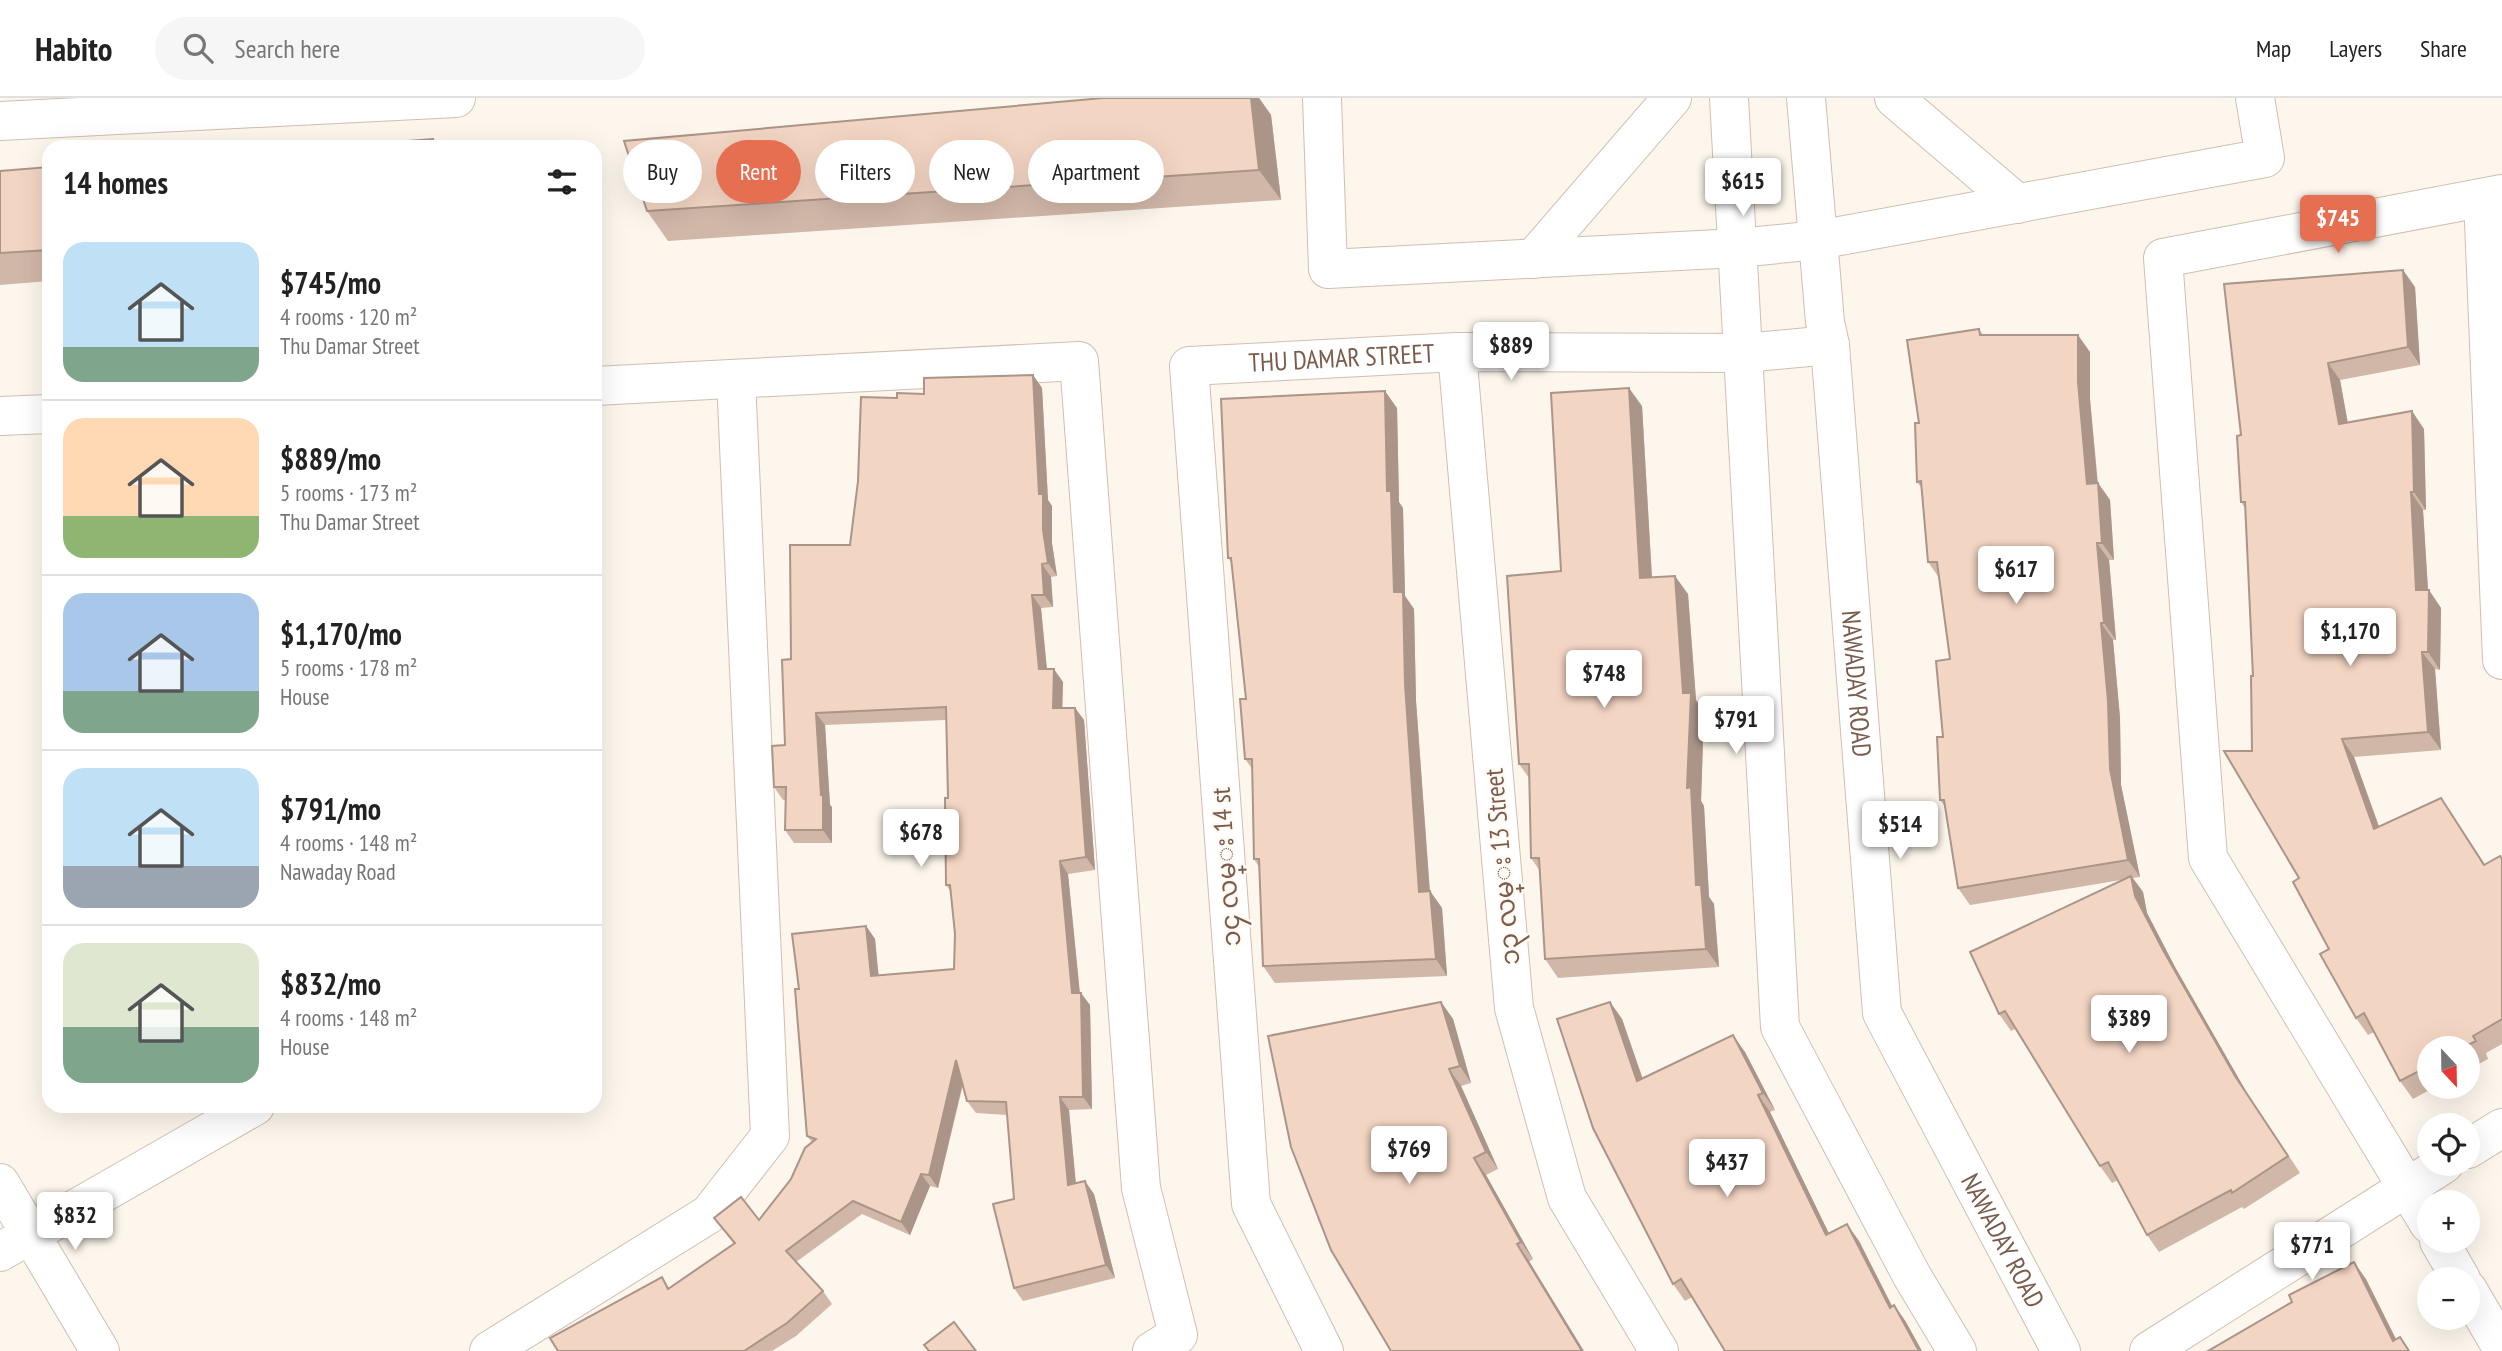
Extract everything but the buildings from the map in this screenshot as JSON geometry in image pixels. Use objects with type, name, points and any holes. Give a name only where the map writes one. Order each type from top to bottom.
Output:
[{"type":"street","points":[[11,113],[73,108],[456,98]]},
{"type":"street","points":[[1322,98],[1328,269],[1738,248],[1818,240],[2018,204],[2265,158],[2255,98]]},
{"type":"street","points":[[1533,258],[1672,98]]},
{"type":"street","points":[[1729,98],[1780,1027],[1912,1276],[1957,1351]]},
{"type":"street","name":"NAWADAY ROAD","points":[[1806,98],[1829,345],[1882,1013],[2060,1351]]},
{"type":"street","points":[[1894,98],[2018,204]]},
{"type":"street","points":[[2417,1204],[2208,858],[2163,258],[2492,196],[2502,660]]},
{"type":"street","name":"THU DAMAR STREET","points":[[1188,366],[1457,352],[1744,354],[1829,345]]},
{"type":"street","name":"၁၃ လမ္း 13 Street","points":[[1457,352],[1514,1008],[1567,1198],[1659,1351]]},
{"type":"street","points":[[602,386],[1079,361],[1142,1188],[1178,1335],[1152,1351]]},
{"type":"street","name":"၁၄ လမ္း 14 st","points":[[1188,366],[1251,1205],[1324,1351]]},
{"type":"street","points":[[489,1351],[709,1214],[770,1136],[736,379]]},
{"type":"street","points":[[0,416],[42,414]]},
{"type":"street","points":[[15,1243],[243,1113]]},
{"type":"street","points":[[2480,1142],[2502,1128]]},
{"type":"street","points":[[2149,1351],[2425,1176]]},
{"type":"street","points":[[0,1183],[15,1243],[100,1351]]},
{"type":"street","points":[[2480,1310],[2502,1348]]}]
